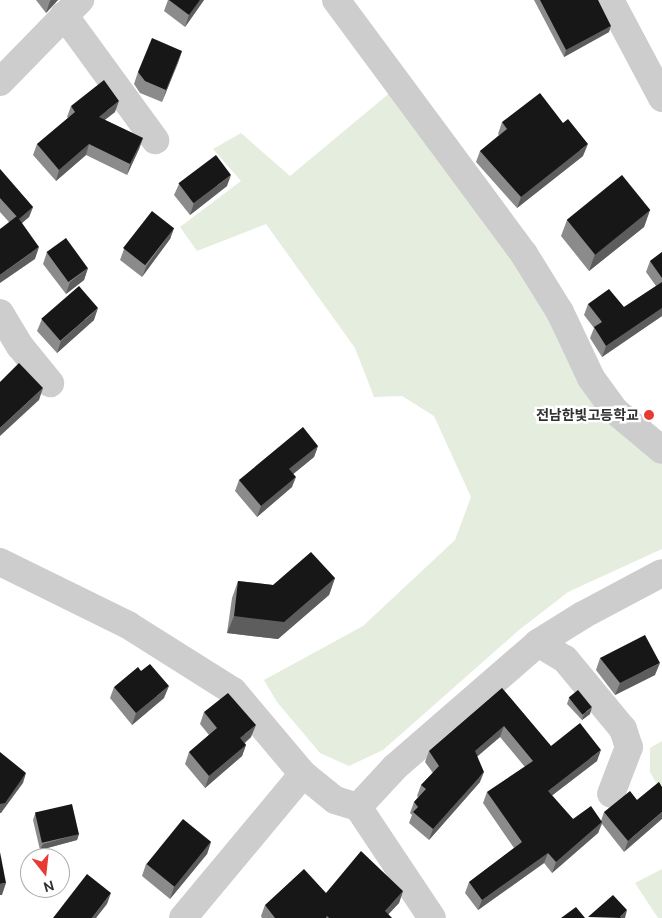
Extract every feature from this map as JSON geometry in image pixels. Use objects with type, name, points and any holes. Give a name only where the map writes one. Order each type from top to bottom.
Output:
[{"type":"street","points":[[336,0],[524,254],[560,312],[590,378],[614,410],[662,450]]},
{"type":"street","points":[[610,0],[662,98]]},
{"type":"street","points":[[0,82],[72,7],[154,140]]},
{"type":"street","points":[[0,313],[20,346],[50,383]]},
{"type":"street","points":[[0,562],[128,625],[233,690],[303,774],[335,800],[358,807],[432,918]]},
{"type":"street","points":[[358,807],[395,767],[538,643],[582,615],[662,573]]},
{"type":"street","points":[[538,643],[565,660],[623,728],[629,746],[611,794]]},
{"type":"street","points":[[183,918],[303,774]]},
{"type":"green space","points":[[392,91],[662,459],[662,549],[568,592],[519,630],[383,750],[349,766],[320,753],[277,702],[264,680],[363,626],[455,540],[471,497],[434,416],[402,396],[374,397],[355,348],[266,224],[197,251],[180,227],[241,181],[213,149],[241,133],[290,176]]},
{"type":"green space","points":[[662,741],[662,793],[650,772],[650,748]]},
{"type":"green space","points":[[662,869],[662,918],[658,918],[635,883]]},
{"type":"building","points":[[169,0],[200,0],[189,15]]},
{"type":"building","points":[[540,0],[598,0],[611,26],[566,50]]},
{"type":"building","points":[[152,38],[182,51],[166,90],[145,81],[138,72]]},
{"type":"building","points":[[104,80],[119,101],[99,117],[143,138],[130,164],[89,144],[59,170],[37,144],[75,112],[71,106]]},
{"type":"building","points":[[540,93],[563,123],[568,119],[588,144],[521,197],[480,151],[507,129],[502,122]]},
{"type":"building","points":[[216,155],[231,175],[194,203],[178,183]]},
{"type":"building","points":[[0,169],[33,207],[19,219],[0,198]]},
{"type":"building","points":[[622,175],[650,210],[595,255],[567,220]]},
{"type":"building","points":[[152,211],[174,228],[145,265],[123,248]]},
{"type":"building","points":[[17,216],[39,247],[0,275],[0,229]]},
{"type":"building","points":[[66,238],[88,268],[68,282],[47,252]]},
{"type":"building","points":[[662,252],[662,278],[650,261]]},
{"type":"building","points":[[662,282],[662,308],[606,346],[594,327],[602,322],[588,304],[609,289],[624,307]]},
{"type":"building","points":[[79,286],[98,308],[60,341],[41,319]]},
{"type":"building","points":[[19,363],[43,388],[0,428],[0,382]]},
{"type":"building","points":[[303,427],[318,446],[289,469],[296,477],[261,506],[239,480]]},
{"type":"building","points":[[311,552],[335,578],[284,622],[234,616],[238,581],[273,585]]},
{"type":"building","points":[[645,635],[660,663],[620,683],[600,658]]},
{"type":"building","points":[[150,664],[169,686],[136,713],[114,687],[138,667],[141,671]]},
{"type":"building","points":[[502,688],[551,746],[580,723],[601,750],[548,791],[573,819],[591,806],[602,822],[556,862],[548,853],[482,900],[469,882],[522,842],[487,792],[533,761],[504,726],[475,751],[484,772],[433,829],[413,812],[418,807],[414,802],[426,789],[421,785],[439,766],[429,751]]},
{"type":"building","points":[[578,690],[592,707],[583,715],[569,698]]},
{"type":"building","points":[[228,693],[256,725],[240,738],[246,745],[209,776],[189,752],[217,728],[204,712]]},
{"type":"building","points":[[0,752],[26,773],[5,803],[0,804]]},
{"type":"building","points":[[659,782],[662,787],[662,812],[628,841],[604,812],[630,791],[637,800]]},
{"type":"building","points":[[72,804],[79,834],[42,843],[35,813]]},
{"type":"building","points":[[183,819],[211,842],[174,887],[146,864]]},
{"type":"building","points":[[361,851],[403,891],[385,911],[392,918],[329,918],[327,916],[326,918],[275,918],[265,905],[304,869],[326,893]]},
{"type":"building","points":[[0,852],[6,883],[0,884]]},
{"type":"building","points":[[87,874],[111,893],[92,918],[53,918]]},
{"type":"building","points":[[613,895],[627,910],[621,918],[588,917]]},
{"type":"building","points":[[576,907],[585,918],[561,918]]},
{"type":"place","name":"전남한빛고등학교","points":[[649,415]]}]
